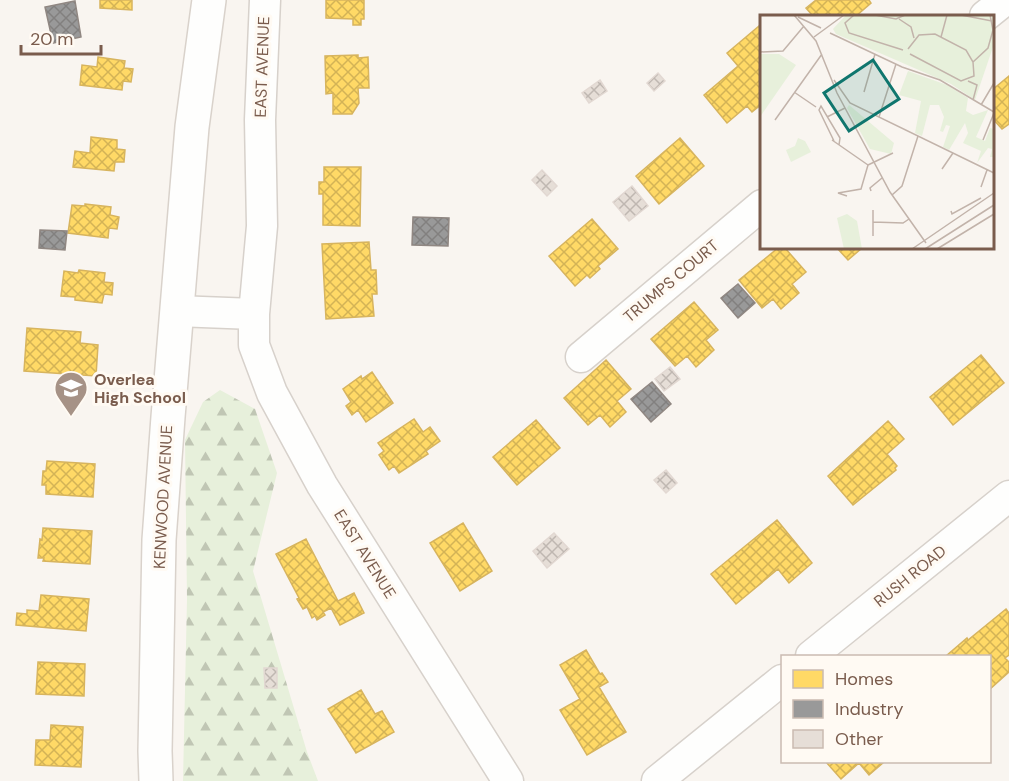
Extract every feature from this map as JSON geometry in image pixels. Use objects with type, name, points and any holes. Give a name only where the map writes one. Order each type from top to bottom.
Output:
[{"type":"main road","name":"KENWOOD AVENUE","points":[[156,781],[159,540],[192,127],[209,0]]},
{"type":"street","name":"EAST AVENUE","points":[[265,0],[260,120],[262,226],[254,314],[254,345],[269,384],[322,485],[508,781]]},
{"type":"street","points":[[986,15],[1005,0]]},
{"type":"street","name":"TRUMPS COURT","points":[[581,357],[760,207]]},
{"type":"street","points":[[176,311],[254,314]]},
{"type":"street","name":"RUSH ROAD","points":[[813,655],[1009,496]]},
{"type":"street","points":[[657,781],[781,682]]},
{"type":"green space","points":[[220,390],[255,409],[277,473],[253,571],[307,752],[318,781],[183,781],[187,599],[185,440],[203,402]]},
{"type":"building: Homes","points":[[100,0],[132,0],[132,10],[100,8]]},
{"type":"building: Homes","points":[[326,0],[364,0],[364,19],[361,19],[361,25],[353,25],[353,19],[326,18]]},
{"type":"building: Homes","points":[[816,0],[869,0],[871,3],[857,15],[812,15],[806,8]]},
{"type":"building: Homes","points":[[760,27],[760,106],[752,112],[747,106],[727,123],[704,95],[738,66],[727,53]]},
{"type":"building: Homes","points":[[358,55],[358,58],[368,57],[369,88],[358,88],[359,103],[352,114],[333,114],[333,93],[326,94],[325,56]]},
{"type":"building: Homes","points":[[98,57],[125,61],[124,68],[133,69],[131,82],[123,81],[122,90],[80,85],[82,65],[97,67]]},
{"type":"building: Homes","points":[[1009,76],[1009,124],[1002,129],[994,120],[994,88]]},
{"type":"building: Homes","points":[[91,137],[117,140],[117,149],[125,150],[124,162],[115,162],[114,171],[73,167],[75,151],[90,153]]},
{"type":"building: Homes","points":[[680,138],[704,166],[659,204],[636,176]]},
{"type":"building: Homes","points":[[324,167],[361,167],[360,226],[323,225],[323,194],[319,194],[319,182],[324,182]]},
{"type":"building: Homes","points":[[85,204],[111,207],[110,215],[119,217],[117,229],[109,228],[108,238],[68,233],[72,205],[85,206]]},
{"type":"building: Homes","points":[[592,219],[618,249],[598,266],[600,269],[590,278],[587,275],[575,286],[549,256]]},
{"type":"building: Homes","points":[[369,242],[371,270],[376,270],[377,294],[372,294],[374,316],[326,319],[322,244]]},
{"type":"building: Homes","points":[[777,249],[786,249],[806,272],[792,284],[799,293],[781,309],[773,299],[762,308],[739,280]]},
{"type":"building: Homes","points":[[838,249],[861,249],[848,260]]},
{"type":"building: Homes","points":[[79,270],[105,273],[104,282],[113,283],[112,295],[104,294],[102,303],[61,296],[64,271],[78,273]]},
{"type":"building: Homes","points":[[694,302],[718,330],[706,340],[714,350],[696,367],[687,356],[675,366],[651,339]]},
{"type":"building: Homes","points":[[27,328],[81,332],[80,343],[98,345],[96,376],[24,371]]},
{"type":"building: Homes","points":[[981,355],[1004,383],[953,425],[930,397]]},
{"type":"building: Homes","points":[[606,360],[631,389],[617,401],[626,412],[610,427],[600,415],[588,425],[564,398]]},
{"type":"building: Homes","points":[[372,372],[393,403],[366,422],[358,410],[352,415],[346,406],[351,402],[343,389],[361,376],[362,379]]},
{"type":"building: Homes","points":[[414,419],[423,432],[430,427],[440,441],[426,451],[428,454],[399,473],[394,466],[389,470],[379,455],[384,451],[378,443]]},
{"type":"building: Homes","points":[[536,420],[560,448],[517,485],[493,457]]},
{"type":"building: Homes","points":[[888,421],[904,439],[887,454],[897,466],[896,470],[853,505],[828,476]]},
{"type":"building: Homes","points":[[47,461],[95,464],[93,497],[46,494],[46,485],[42,485],[43,471],[46,471]]},
{"type":"building: Homes","points":[[777,520],[812,563],[789,583],[778,569],[736,604],[711,574]]},
{"type":"building: Homes","points":[[463,523],[492,571],[460,591],[430,543]]},
{"type":"building: Homes","points":[[43,528],[92,531],[90,564],[43,561],[44,558],[38,558]]},
{"type":"building: Homes","points":[[306,539],[338,601],[354,593],[364,613],[340,625],[331,608],[323,612],[325,615],[317,620],[315,616],[312,618],[307,607],[303,609],[276,554]]},
{"type":"building: Homes","points":[[41,595],[89,599],[86,631],[16,625],[17,613],[27,614],[27,610],[39,611]]},
{"type":"building: Homes","points":[[1006,609],[1009,613],[1009,655],[1005,658],[1009,662],[1009,672],[991,688],[991,655],[947,655],[967,638],[968,640]]},
{"type":"building: Homes","points":[[586,650],[600,674],[602,673],[608,682],[599,687],[626,732],[587,755],[560,710],[580,699],[560,665]]},
{"type":"building: Homes","points":[[38,662],[85,664],[84,696],[36,694]]},
{"type":"building: Homes","points":[[361,690],[375,714],[382,711],[394,732],[356,753],[328,709]]},
{"type":"building: Homes","points":[[51,725],[83,727],[81,767],[35,765],[36,740],[50,740]]},
{"type":"building: Homes","points":[[827,763],[859,763],[841,779]]},
{"type":"building: Homes","points":[[859,763],[883,763],[869,775]]},
{"type":"building: Industry","points":[[75,1],[81,37],[53,43],[45,7]]},
{"type":"building: Industry","points":[[413,217],[449,218],[448,246],[412,245]]},
{"type":"building: Industry","points":[[40,230],[67,231],[65,250],[39,248]]},
{"type":"building: Industry","points":[[738,284],[755,303],[738,318],[721,298]]},
{"type":"building: Industry","points":[[652,382],[671,404],[651,422],[631,399]]},
{"type":"building: Other","points":[[658,73],[665,81],[654,91],[647,83]]},
{"type":"building: Other","points":[[600,80],[607,91],[589,103],[582,93]]},
{"type":"building: Other","points":[[542,170],[557,186],[547,196],[532,180]]},
{"type":"building: Other","points":[[632,186],[648,206],[629,221],[613,202]]},
{"type":"building: Other","points":[[670,367],[680,379],[664,391],[655,379]]},
{"type":"building: Other","points":[[666,470],[677,483],[666,493],[654,480]]},
{"type":"building: Other","points":[[554,533],[569,549],[547,568],[533,551]]},
{"type":"building: Other","points":[[264,668],[277,668],[277,688],[265,688]]},
{"type":"place","name":"Overlea High School","points":[[71,417]]}]
